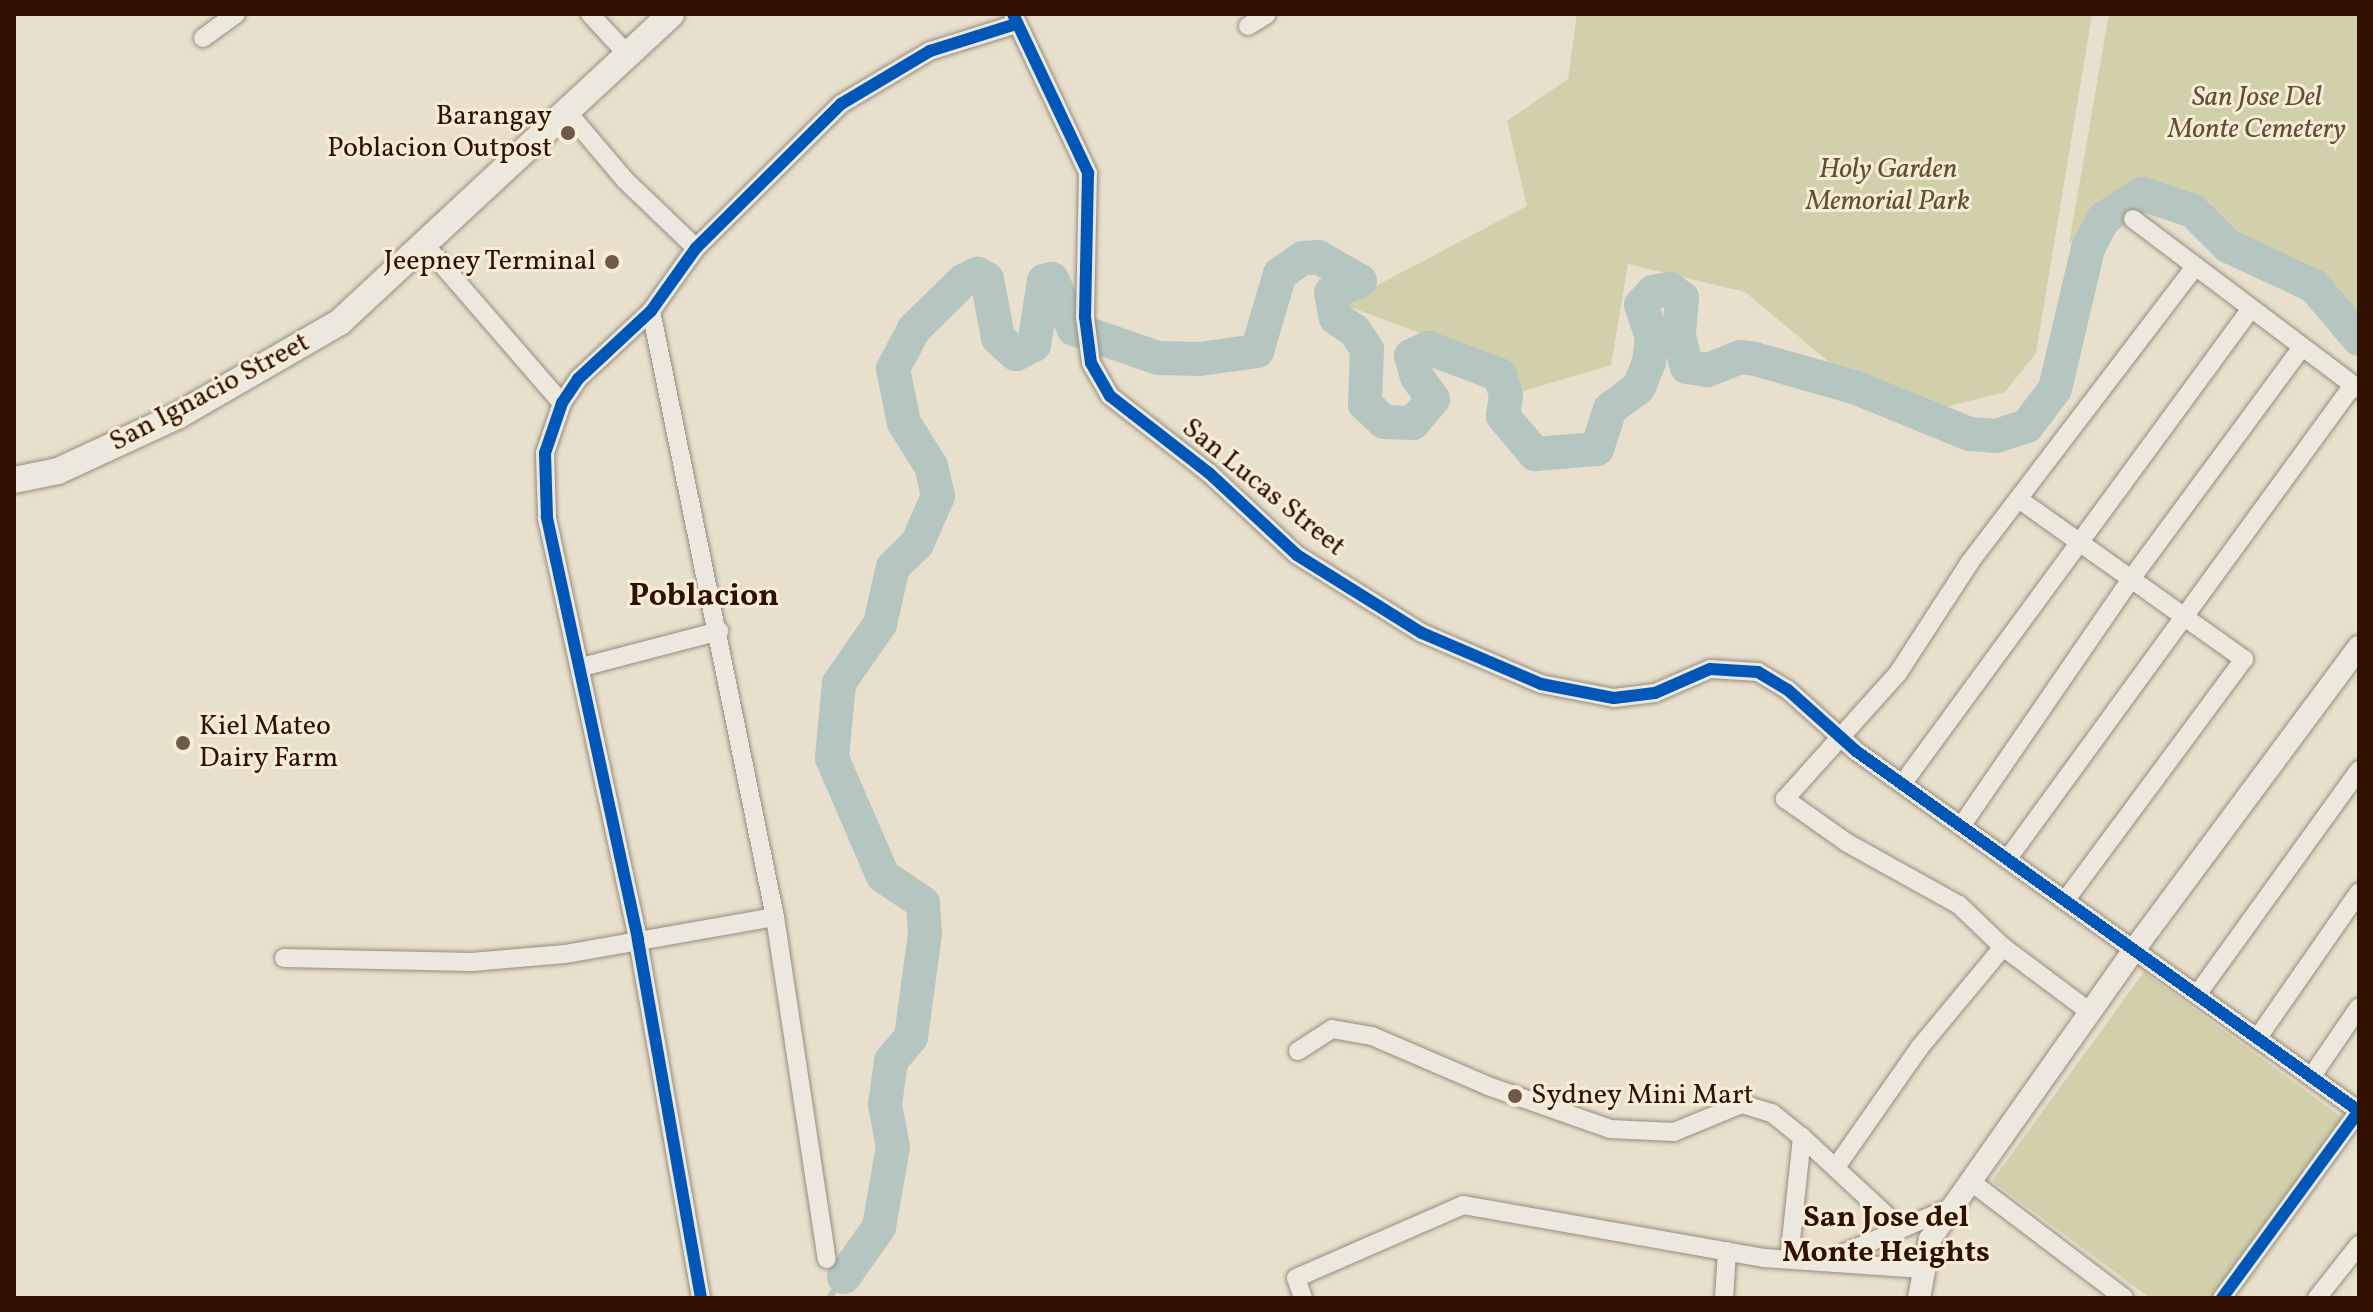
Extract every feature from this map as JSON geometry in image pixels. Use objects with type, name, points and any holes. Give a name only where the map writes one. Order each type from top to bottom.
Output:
[{"type":"main road","name":"San Ignacio Street","points":[[14,480],[58,471],[264,371],[340,322],[425,245],[565,109],[671,14]]},
{"type":"street","points":[[203,38],[236,14]]},
{"type":"street","points":[[590,14],[627,54]]},
{"type":"street","points":[[1248,26],[1267,14]]},
{"type":"street","points":[[701,1298],[638,939],[543,485],[545,453],[562,403],[578,379],[651,311],[696,248],[841,104],[930,51],[1014,19]]},
{"type":"street","name":"San Lucas Street","points":[[1014,19],[1088,173],[1085,320],[1091,363],[1110,396],[1209,473],[1297,555],[1422,633],[1541,684],[1614,698],[1655,693],[1710,669],[1758,672],[1845,736],[1856,751],[2009,857],[2065,901],[2199,992],[2359,1111],[2222,1298]]},
{"type":"street","points":[[565,109],[625,180],[696,248]]},
{"type":"street","points":[[2009,857],[2356,387],[2133,219]]},
{"type":"street","points":[[425,245],[562,403]]},
{"type":"street","points":[[2090,1012],[2003,947],[1959,905],[1846,842],[1785,799],[1845,736],[1898,673],[1970,562],[2195,267]]},
{"type":"street","points":[[1903,783],[2250,310]]},
{"type":"street","points":[[651,311],[719,631],[775,917],[827,1259]]},
{"type":"street","points":[[1962,825],[2131,579],[2301,348]]},
{"type":"street","points":[[2020,500],[2183,619],[2244,659],[2065,901]]},
{"type":"street","points":[[582,667],[719,631]]},
{"type":"street","points":[[1919,1298],[1930,1239],[2136,947],[2359,647]]},
{"type":"street","points":[[2199,992],[2359,770]]},
{"type":"street","points":[[2259,1036],[2359,892]]},
{"type":"street","points":[[284,958],[472,962],[565,954],[775,917]]},
{"type":"street","points":[[1836,1167],[1920,1047],[2003,947]]},
{"type":"street","points":[[2312,1076],[2359,1007]]},
{"type":"street","points":[[1298,1051],[1332,1029],[1372,1036],[1488,1086],[1610,1129],[1674,1132],[1742,1104],[1772,1113],[1836,1167],[1900,1228]]},
{"type":"street","points":[[1789,1259],[1802,1137]]},
{"type":"street","points":[[1970,1181],[2124,1298]]},
{"type":"street","points":[[1303,1298],[1296,1278],[1463,1205],[1727,1251],[1923,1269]]},
{"type":"street","points":[[1831,1259],[1952,1207]]},
{"type":"street","points":[[2317,1298],[2359,1245]]},
{"type":"street","points":[[1724,1298],[1727,1251]]},
{"type":"green space","name":"Holy Garden Memorial Park","points":[[1577,14],[2092,14],[2036,353],[2005,392],[1945,407],[1846,376],[1745,292],[1628,264],[1611,365],[1516,393],[1501,363],[1342,304],[1527,206],[1507,121],[1568,79]]},
{"type":"green space","name":"San Jose Del Monte Cemetery","points":[[2109,14],[2359,14],[2359,318],[2349,303],[2300,260],[2270,249],[2244,251],[2209,201],[2140,182],[2069,244]]},
{"type":"green space","points":[[2144,972],[2345,1120],[2215,1298],[2150,1298],[1992,1181]]},
{"type":"waterway","points":[[844,1277],[879,1227],[893,1147],[885,1105],[891,1061],[911,1037],[925,933],[923,903],[883,876],[832,758],[839,683],[880,624],[893,567],[917,544],[938,496],[931,466],[904,423],[893,369],[914,329],[963,281],[977,274],[987,279],[998,338],[1016,354],[1034,345],[1044,281],[1052,279],[1074,329],[1158,358],[1200,359],[1257,351],[1280,274],[1303,258],[1318,257],[1360,281],[1331,293],[1336,318],[1354,330],[1367,349],[1365,404],[1384,422],[1413,423],[1433,399],[1417,377],[1411,356],[1428,348],[1500,375],[1506,396],[1503,416],[1535,454],[1597,449],[1610,409],[1639,387],[1649,362],[1652,338],[1641,305],[1653,292],[1670,289],[1682,298],[1679,336],[1687,367],[1708,370],[1741,357],[1755,359],[1854,387],[1969,434],[1996,436],[2027,426],[2055,389],[2088,248],[2104,218],[2142,194],[2193,211],[2228,246],[2314,286],[2359,339]]},
{"type":"waterway","points":[[829,1298],[844,1277]]},
{"type":"cycle path","points":[[1013,14],[1088,173],[1085,317],[1091,363],[1110,396],[1209,473],[1297,555],[1422,633],[1541,684],[1614,698],[1655,693],[1710,669],[1758,672],[1788,690],[1856,751],[2359,1111],[2222,1298]]},
{"type":"cycle path","points":[[701,1298],[638,939],[547,517],[545,453],[562,403],[578,379],[651,311],[696,248],[841,104],[930,51],[1016,24]]},
{"type":"place","name":"Barangay Poblacion Outpost","points":[[568,133]]},
{"type":"place","name":"Jeepney Terminal","points":[[612,262]]},
{"type":"place","name":"Kiel Mateo Dairy Farm","points":[[183,743]]},
{"type":"place","name":"Sydney Mini Mart","points":[[1515,1096]]},
{"type":"district","name":"Poblacion","points":[[704,597]]},
{"type":"district","name":"San Jose del Monte Heights","points":[[1886,1235]]}]
